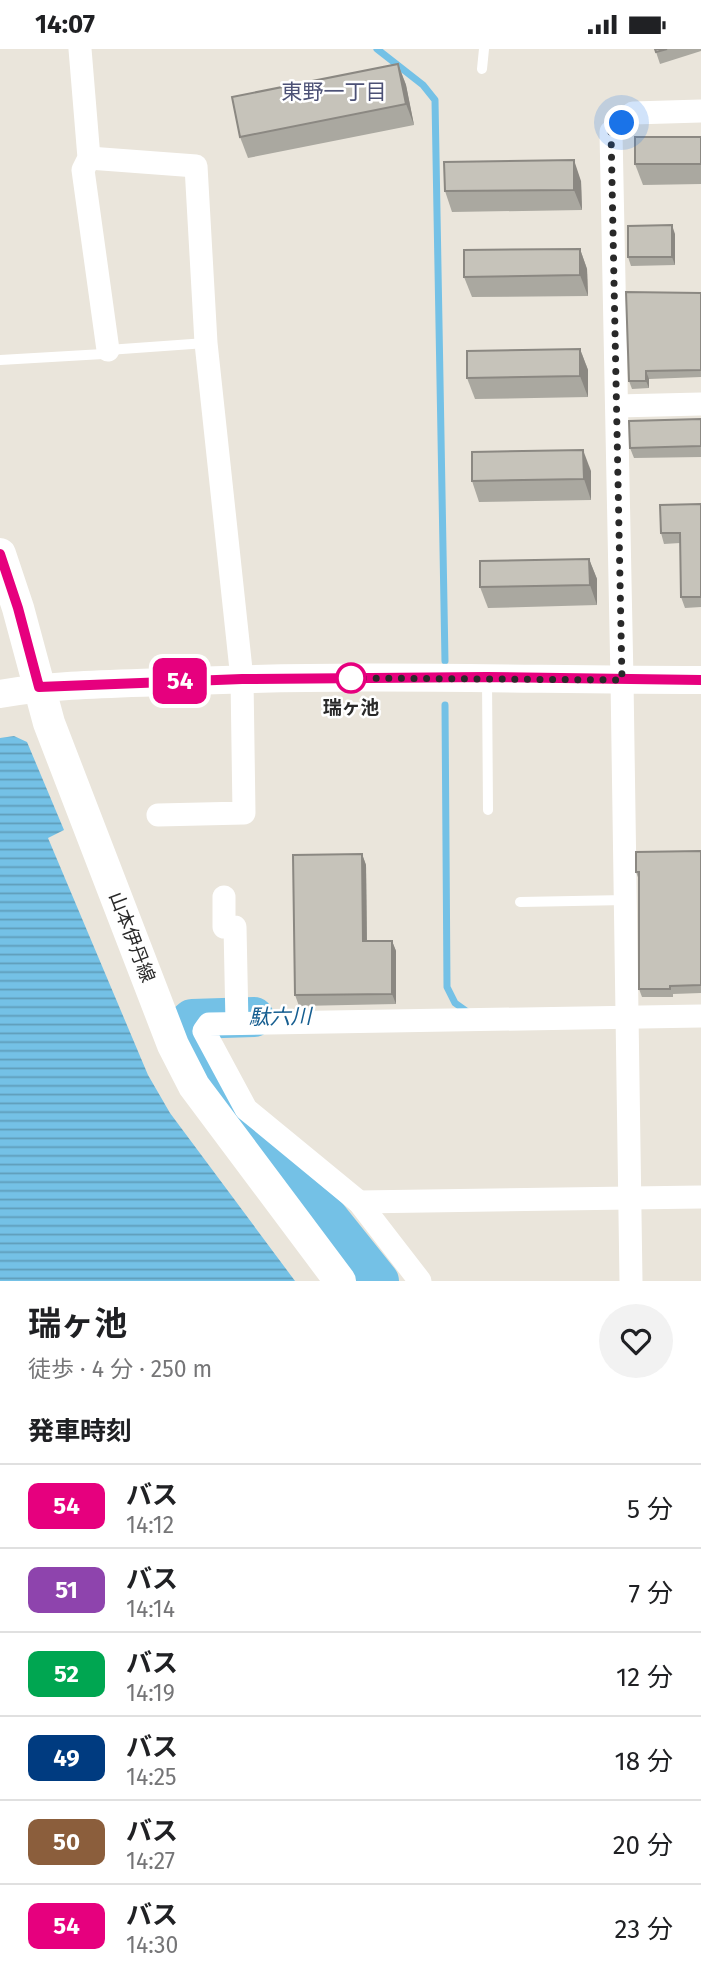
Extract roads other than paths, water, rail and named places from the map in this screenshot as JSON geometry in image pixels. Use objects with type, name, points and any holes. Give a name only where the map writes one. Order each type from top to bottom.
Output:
[{"type":"main road","name":"山本伊丹線","points":[[0,554],[18,608],[49,723],[178,1056],[194,1086],[340,1281]]},
{"type":"street","points":[[80,49],[89,158],[83,170],[108,350]]},
{"type":"street","points":[[631,1281],[611,132],[633,113],[701,111]]},
{"type":"street","points":[[89,158],[196,166],[206,343],[242,679],[244,813],[158,815]]},
{"type":"street","points":[[617,406],[701,404]]},
{"type":"street","points":[[0,694],[39,687],[242,679],[487,677],[701,680]]},
{"type":"street","points":[[224,897],[224,927],[234,927],[237,1019]]},
{"type":"street","points":[[420,1281],[359,1202],[246,1109],[204,1031],[209,1024],[237,1019],[628,1011],[701,1016]]},
{"type":"street","points":[[359,1202],[701,1197]]},
{"type":"lane","points":[[482,69],[484,49]]},
{"type":"lane","points":[[0,360],[103,354],[108,350],[111,352],[206,343]]},
{"type":"lane","points":[[487,677],[488,810]]},
{"type":"lane","points":[[520,902],[626,900]]},
{"type":"water","points":[[14,736],[27,742],[64,830],[48,838],[148,1075],[170,1113],[295,1281],[0,1281],[0,738]]},
{"type":"waterway","points":[[377,49],[423,85],[435,100],[445,661]]},
{"type":"waterway","points":[[445,705],[447,987],[455,1003],[469,1013]]},
{"type":"waterway","name":"駄六川","points":[[254,1017],[192,1019],[185,1025],[218,1090],[253,1146],[297,1191],[327,1216],[379,1281]]},
{"type":"place","name":"瑞ヶ池","points":[[351,678]]},
{"type":"district","name":"東野一丁目","points":[[334,92]]}]
